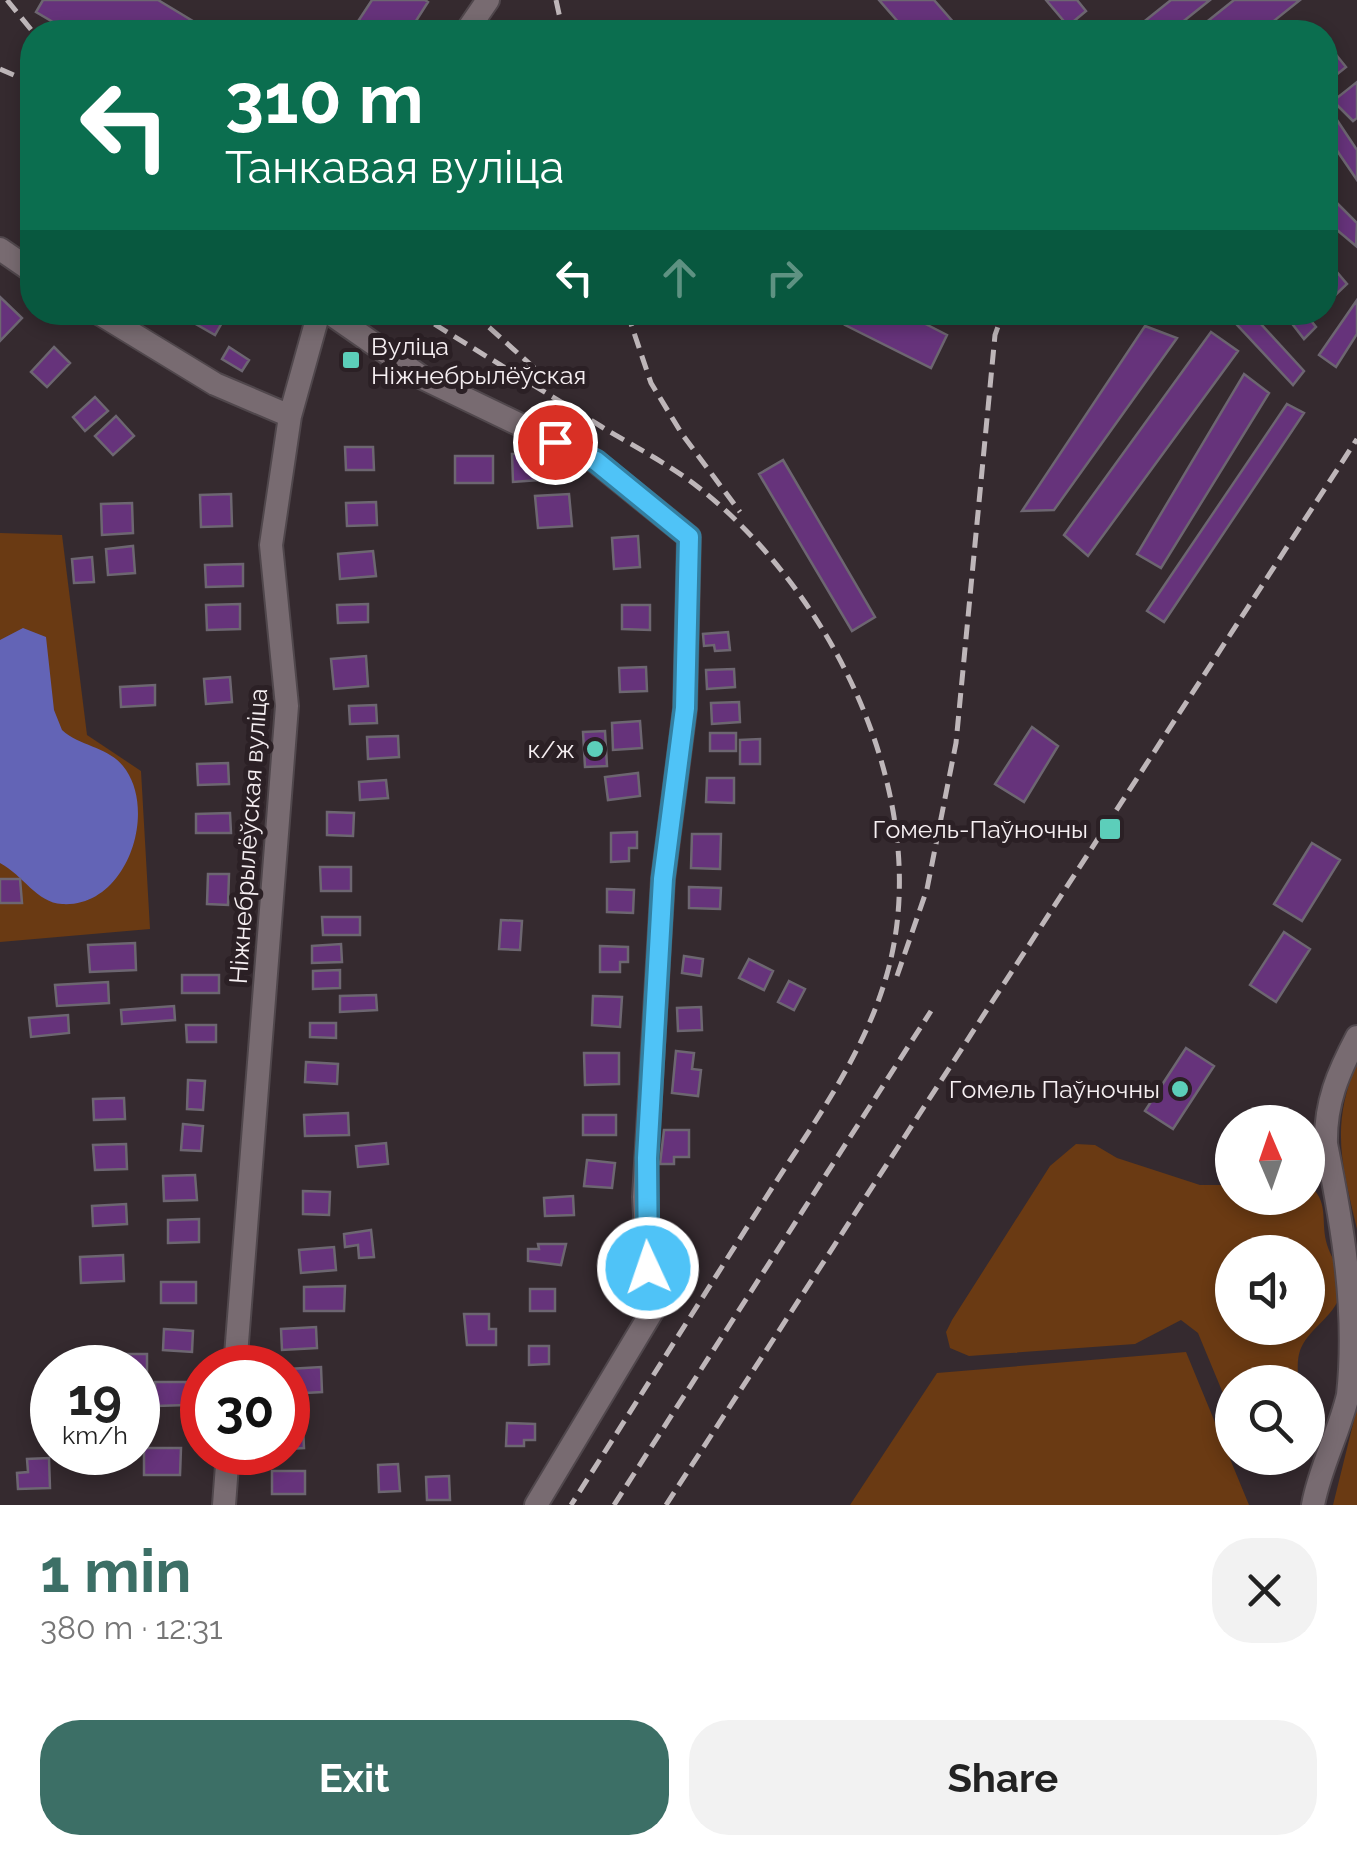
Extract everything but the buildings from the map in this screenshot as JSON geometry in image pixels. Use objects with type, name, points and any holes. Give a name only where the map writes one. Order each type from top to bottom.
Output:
[{"type":"street","points":[[118,325],[215,384],[290,416]]},
{"type":"street","name":"Ніжнебрылёўская вуліца","points":[[237,1345],[287,706],[271,545],[290,416],[315,325]]},
{"type":"street","points":[[347,325],[423,378],[596,461],[689,537],[685,708],[663,879],[644,1198],[648,1268],[665,1290],[536,1505]]},
{"type":"street","points":[[1313,1505],[1319,1472],[1346,1400],[1354,1361],[1354,1280],[1326,1144],[1326,1124],[1336,1077],[1357,1037]]},
{"type":"street","points":[[224,1505],[226,1475]]},
{"type":"shaded area","points":[[0,533],[62,535],[87,735],[141,771],[150,929],[0,942]]},
{"type":"shaded area","points":[[23,628],[46,637],[54,710],[62,730],[119,762],[135,789],[136,834],[129,856],[103,891],[84,901],[62,904],[45,899],[0,863],[0,640]]},
{"type":"shaded area","points":[[1357,1063],[1357,1229],[1343,1165],[1341,1126]]},
{"type":"shaded area","points":[[1076,1144],[1095,1145],[1117,1158],[1200,1185],[1215,1185],[1215,1215],[1323,1215],[1326,1241],[1341,1278],[1339,1298],[1325,1318],[1325,1235],[1215,1235],[1215,1345],[1303,1345],[1298,1365],[1215,1365],[1215,1374],[1198,1333],[1181,1320],[1135,1344],[969,1356],[950,1348],[946,1332],[1050,1166]]},
{"type":"shaded area","points":[[1186,1352],[1215,1422],[1215,1475],[1237,1475],[1249,1505],[850,1505],[937,1373]]},
{"type":"shaded area","points":[[1357,1408],[1357,1505],[1333,1505]]},
{"type":"railway","points":[[7,0],[23,20]]},
{"type":"railway","points":[[556,0],[560,20]]},
{"type":"railway","points":[[0,69],[20,78]]},
{"type":"railway","points":[[436,325],[675,471],[747,531],[791,583],[830,642],[862,705],[884,772],[897,840],[898,908],[887,974],[865,1034],[817,1118],[571,1505]]},
{"type":"railway","points":[[486,325],[550,382]]},
{"type":"railway","points":[[631,325],[651,383],[682,434],[740,512]]},
{"type":"railway","points":[[897,976],[927,889],[956,743],[998,325]]},
{"type":"railway","points":[[666,1505],[1357,439]]},
{"type":"railway","points":[[614,1505],[931,1011]]},
{"type":"place","name":"Вуліца Ніжнебрылёўская","points":[[351,360]]},
{"type":"place","name":"к/ж","points":[[595,749]]},
{"type":"place","name":"Гомель-Паўночны","points":[[1110,829]]},
{"type":"place","name":"Гомель Паўночны","points":[[1180,1089]]},
{"type":"route","points":[[555,442],[596,461],[689,537],[685,708],[663,879],[644,1198],[648,1268]]}]
